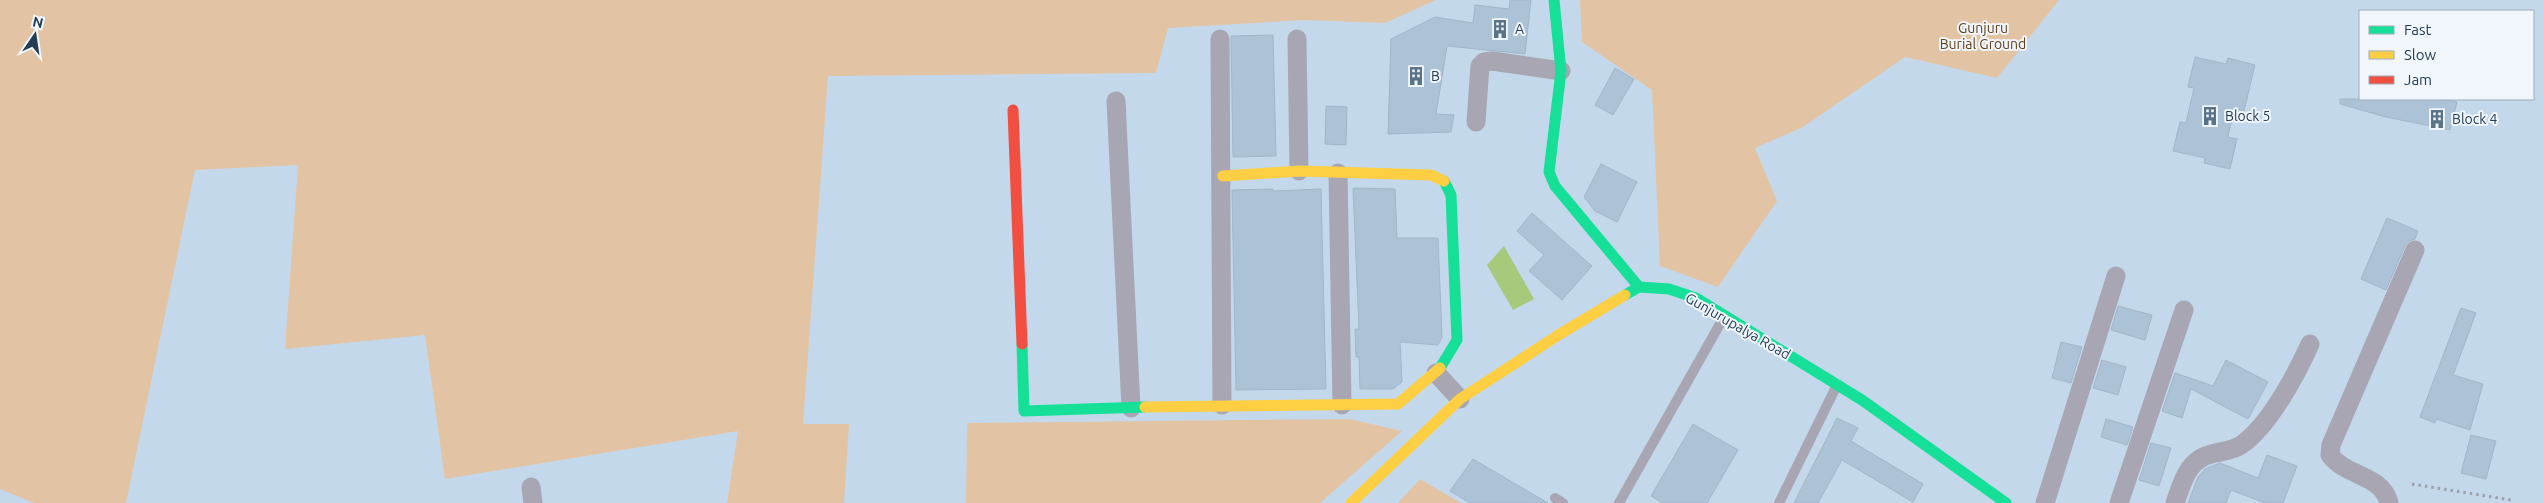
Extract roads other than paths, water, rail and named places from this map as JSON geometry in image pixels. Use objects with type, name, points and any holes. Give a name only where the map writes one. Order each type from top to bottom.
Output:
[{"type":"street","points":[[1351,503],[1460,399],[1560,334],[1639,287],[1555,186],[1550,172],[1560,71],[1554,0]]},
{"type":"street","points":[[1220,39],[1223,176],[1222,405]]},
{"type":"street","points":[[1297,39],[1299,171]]},
{"type":"street","points":[[1476,122],[1480,66],[1484,62],[1492,61],[1560,71]]},
{"type":"street","points":[[1116,101],[1131,408]]},
{"type":"street","points":[[1013,110],[1024,411],[1222,405],[1342,406],[1398,404],[1408,398],[1436,372],[1448,358],[1457,340],[1451,195],[1444,181],[1431,175],[1299,171],[1223,176]]},
{"type":"street","points":[[1338,173],[1342,406]]},
{"type":"street","points":[[2389,503],[2380,485],[2336,464],[2330,455],[2331,445],[2415,250]]},
{"type":"street","points":[[2044,503],[2116,276]]},
{"type":"street","name":"Gunjurupalya Road","points":[[1639,287],[1669,289],[1696,298],[1725,315],[1837,384],[2006,503]]},
{"type":"street","points":[[2119,503],[2184,310]]},
{"type":"street","points":[[2175,503],[2185,472],[2195,460],[2241,445],[2261,426],[2295,378],[2310,344]]},
{"type":"street","points":[[1436,372],[1460,399]]},
{"type":"lane","points":[[1619,503],[1725,315]]},
{"type":"lane","points":[[1780,503],[1837,384]]},
{"type":"place","name":"A","points":[[1500,29]]},
{"type":"place","name":"B","points":[[1416,76]]},
{"type":"place","name":"Block 5","points":[[2210,116]]},
{"type":"place","name":"Block 4","points":[[2437,119]]},
{"type":"park label","name":"Gunjuru Burial Ground","points":[[1983,36]]}]
